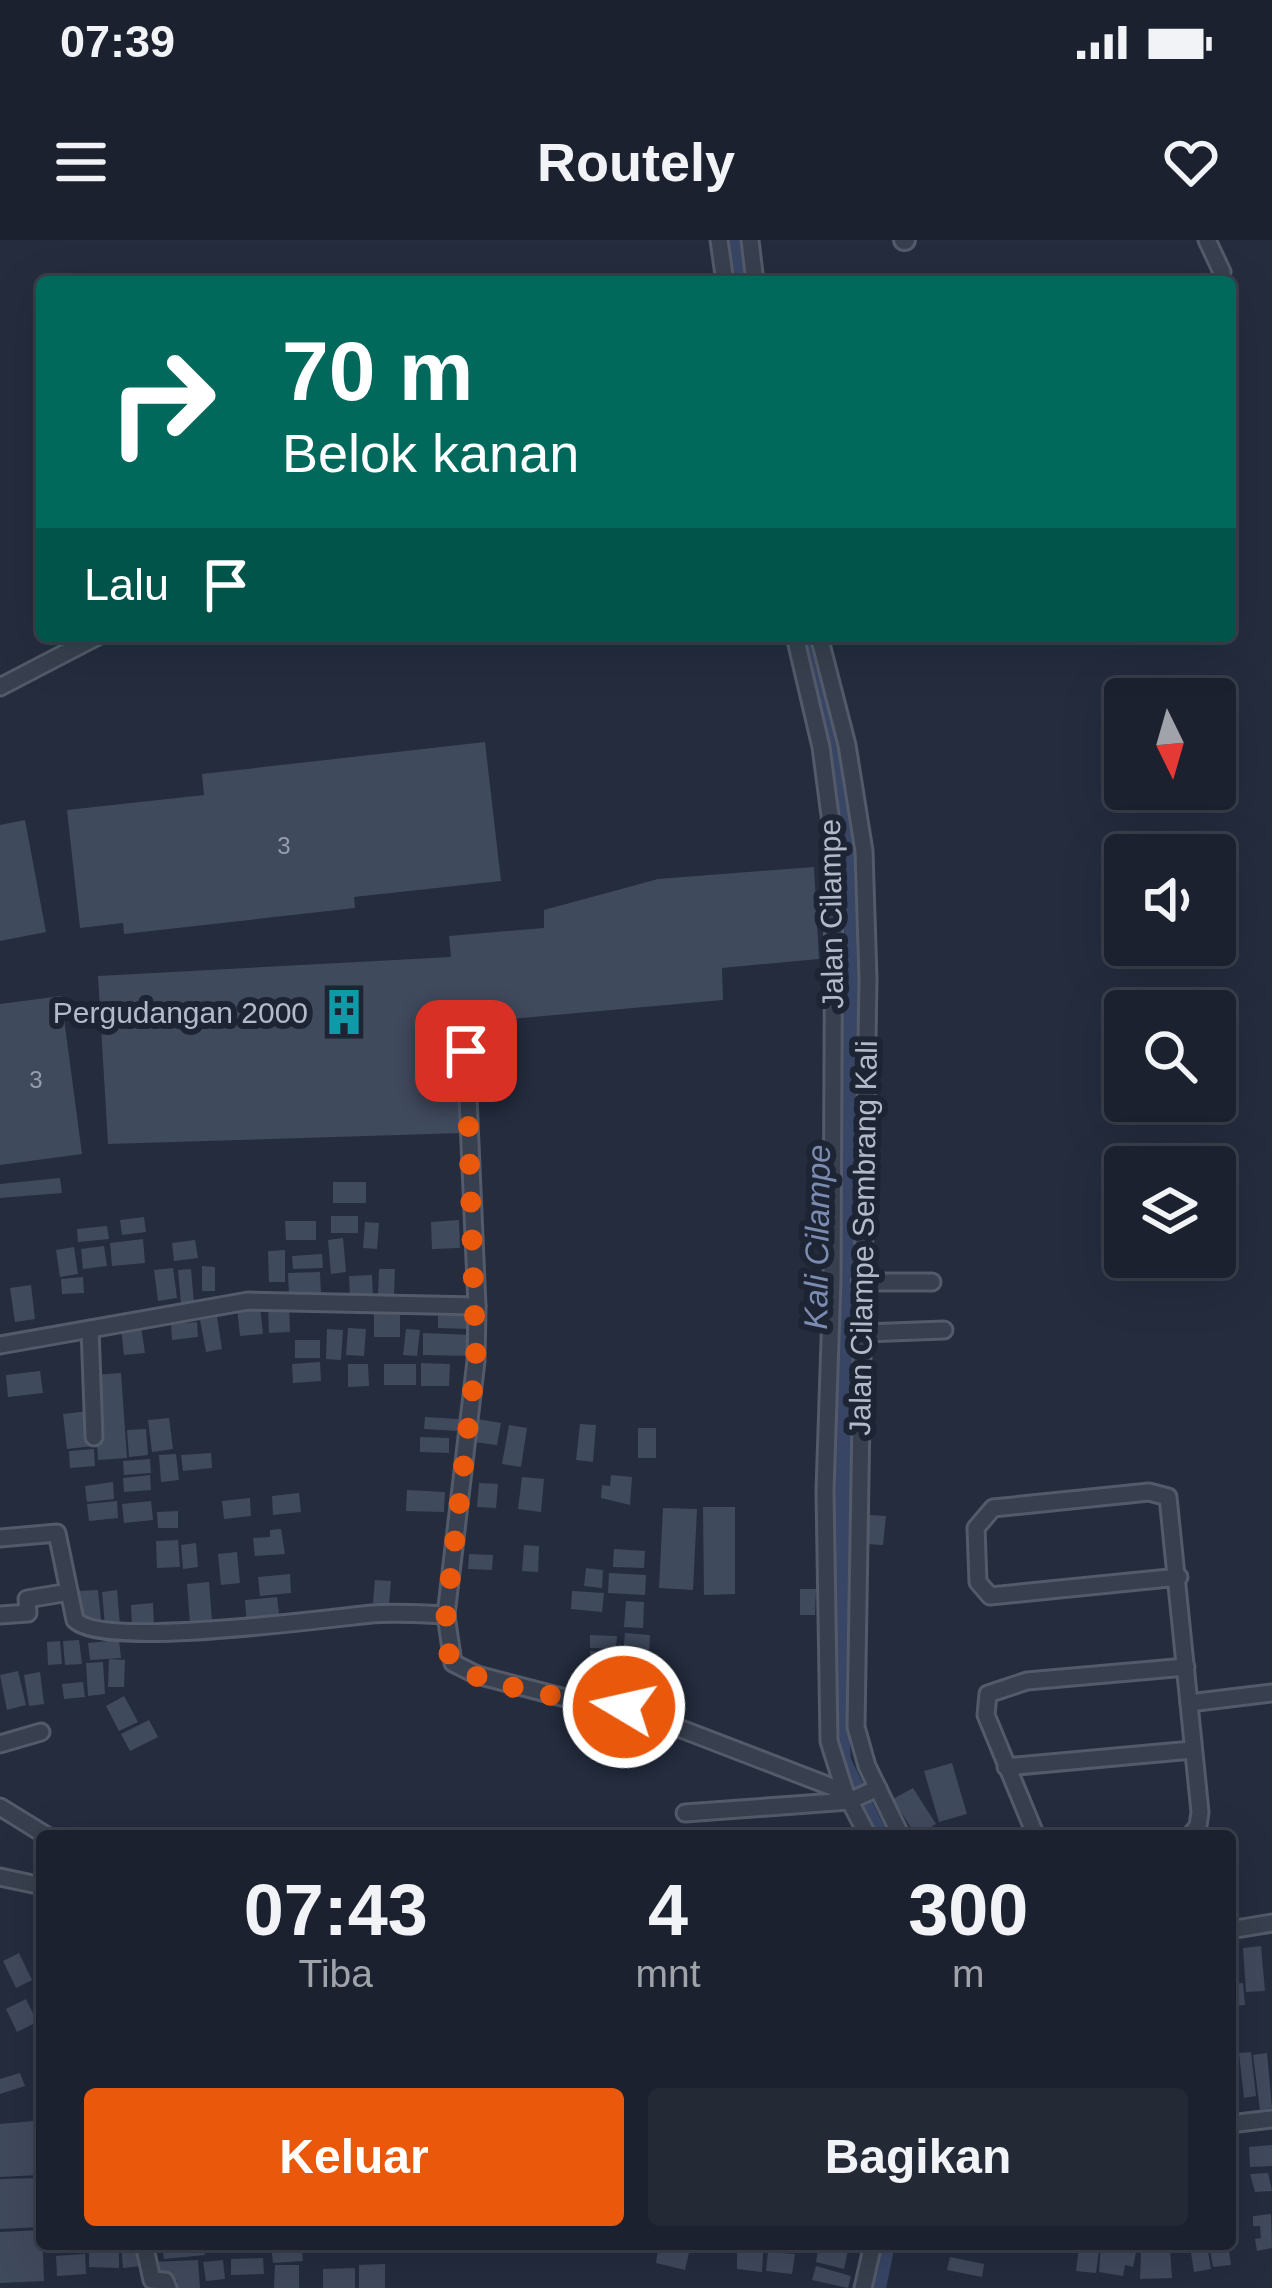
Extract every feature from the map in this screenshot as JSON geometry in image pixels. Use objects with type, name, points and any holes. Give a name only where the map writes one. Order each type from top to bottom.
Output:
[{"type":"street","points":[[718,240],[724,276]]},
{"type":"street","points":[[750,240],[754,276]]},
{"type":"street","points":[[1207,240],[1222,272]]},
{"type":"street","points":[[0,687],[86,642]]},
{"type":"street","name":"Jalan Cilampe","points":[[796,642],[820,747],[834,846],[832,1280],[825,1490],[829,1742],[847,1796],[865,1830]]},
{"type":"street","name":"Jalan Cilampe Sembrang Kali","points":[[821,642],[847,745],[864,851],[868,980],[860,1282],[865,1334],[856,1727],[898,1830]]},
{"type":"street","points":[[466,1051],[476,1361],[446,1615],[449,1654],[457,1668],[569,1699],[624,1707],[847,1796]]},
{"type":"street","points":[[860,1282],[932,1282]]},
{"type":"street","points":[[0,1345],[248,1301],[477,1306]]},
{"type":"street","points":[[90,1329],[94,1437]]},
{"type":"street","points":[[865,1334],[944,1330]]},
{"type":"street","points":[[1179,1577],[990,1596],[978,1582],[976,1528],[993,1508],[1160,1491],[1170,1502],[1179,1577],[1192,1750],[1200,1811],[1195,1830]]},
{"type":"street","points":[[0,1538],[58,1533],[81,1627],[141,1633],[397,1612],[446,1615]]},
{"type":"street","points":[[1,1609],[28,1613],[27,1599],[69,1592]]},
{"type":"street","points":[[1033,1830],[986,1715],[988,1694],[999,1687],[1186,1666]]},
{"type":"street","points":[[1189,1703],[1272,1693]]},
{"type":"street","points":[[0,1744],[41,1732]]},
{"type":"street","points":[[1006,1767],[1192,1750]]},
{"type":"street","points":[[685,1813],[847,1796],[878,1788]]},
{"type":"street","points":[[0,1807],[37,1830]]},
{"type":"street","points":[[0,1877],[36,1885]]},
{"type":"street","points":[[1236,1929],[1272,1923]]},
{"type":"street","points":[[1236,2123],[1272,2119]]},
{"type":"street","points":[[145,2250],[152,2280],[165,2281],[168,2288]]},
{"type":"street","points":[[863,2288],[872,2250]]},
{"type":"building","name":"Pergudangan 2000","points":[[485,742],[501,881],[354,897],[355,908],[124,934],[123,923],[80,928],[67,810],[204,795],[202,774]]},
{"type":"building","name":"Pergudangan 2000","points":[[25,820],[46,932],[0,941],[0,825]]},
{"type":"building","name":"Pergudangan 2000","points":[[814,867],[819,959],[722,968],[723,1000],[454,1024],[462,1133],[108,1144],[98,976],[451,957],[449,936],[544,928],[544,910],[658,879]]},
{"type":"building","name":"Pergudangan 2000","points":[[61,996],[82,1154],[0,1165],[0,1004]]},
{"type":"building","points":[[60,1178],[62,1193],[0,1198],[0,1184]]},
{"type":"building","points":[[333,1182],[366,1182],[366,1203],[333,1203]]},
{"type":"building","points":[[331,1216],[358,1216],[358,1233],[331,1233]]},
{"type":"building","points":[[144,1217],[146,1232],[122,1235],[120,1220]]},
{"type":"building","points":[[459,1220],[460,1248],[432,1249],[431,1222]]},
{"type":"building","points":[[285,1221],[316,1221],[316,1240],[286,1240]]},
{"type":"building","points":[[365,1222],[379,1223],[377,1249],[363,1248]]},
{"type":"building","points":[[107,1226],[109,1239],[78,1242],[77,1229]]},
{"type":"building","points":[[343,1238],[346,1272],[331,1274],[328,1240]]},
{"type":"building","points":[[143,1239],[145,1263],[112,1266],[110,1243]]},
{"type":"building","points":[[195,1240],[198,1258],[174,1261],[172,1243]]},
{"type":"building","points":[[104,1246],[107,1266],[83,1269],[81,1249]]},
{"type":"building","points":[[74,1247],[78,1274],[60,1277],[56,1250]]},
{"type":"building","points":[[285,1250],[285,1282],[269,1282],[268,1251]]},
{"type":"building","points":[[322,1254],[323,1268],[293,1269],[292,1256]]},
{"type":"building","points":[[202,1266],[215,1267],[215,1291],[202,1291]]},
{"type":"building","points":[[173,1268],[177,1298],[158,1301],[154,1270]]},
{"type":"building","points":[[191,1269],[194,1303],[181,1304],[178,1270]]},
{"type":"building","points":[[379,1269],[395,1269],[394,1295],[378,1295]]},
{"type":"building","points":[[320,1272],[321,1293],[289,1294],[288,1273]]},
{"type":"building","points":[[372,1275],[373,1297],[350,1298],[349,1276]]},
{"type":"building","points":[[83,1277],[84,1293],[62,1294],[61,1279]]},
{"type":"building","points":[[31,1285],[35,1319],[15,1322],[10,1288]]},
{"type":"building","points":[[289,1305],[290,1332],[269,1333],[268,1306]]},
{"type":"building","points":[[260,1306],[263,1334],[240,1336],[237,1308]]},
{"type":"building","points":[[374,1313],[400,1313],[400,1337],[374,1337]]},
{"type":"building","points":[[438,1314],[471,1315],[470,1329],[438,1328]]},
{"type":"building","points":[[217,1317],[222,1349],[206,1352],[200,1320]]},
{"type":"building","points":[[197,1322],[198,1337],[172,1340],[171,1324]]},
{"type":"building","points":[[141,1326],[145,1353],[124,1355],[121,1328]]},
{"type":"building","points":[[348,1328],[366,1329],[364,1356],[346,1355]]},
{"type":"building","points":[[327,1329],[343,1330],[341,1360],[326,1359]]},
{"type":"building","points":[[406,1329],[420,1330],[417,1356],[403,1355]]},
{"type":"building","points":[[423,1333],[474,1335],[473,1356],[423,1355]]},
{"type":"building","points":[[295,1340],[320,1340],[320,1358],[295,1358]]},
{"type":"building","points":[[320,1362],[321,1381],[293,1383],[292,1364]]},
{"type":"building","points":[[421,1363],[450,1364],[449,1386],[421,1386]]},
{"type":"building","points":[[348,1364],[368,1364],[369,1386],[348,1387]]},
{"type":"building","points":[[384,1364],[416,1364],[416,1385],[384,1385]]},
{"type":"building","points":[[40,1371],[43,1393],[8,1397],[6,1375]]},
{"type":"building","points":[[121,1373],[127,1458],[98,1460],[93,1375]]},
{"type":"building","points":[[89,1411],[94,1446],[67,1449],[63,1414]]},
{"type":"building","points":[[425,1417],[459,1419],[458,1431],[424,1429]]},
{"type":"building","points":[[169,1418],[173,1449],[152,1452],[148,1420]]},
{"type":"building","points":[[477,1419],[501,1423],[497,1445],[474,1442]]},
{"type":"building","points":[[580,1424],[596,1425],[593,1462],[576,1460]]},
{"type":"building","points":[[509,1425],[527,1428],[521,1467],[502,1464]]},
{"type":"building","points":[[638,1428],[656,1428],[656,1458],[638,1458]]},
{"type":"building","points":[[146,1429],[148,1455],[129,1457],[127,1430]]},
{"type":"building","points":[[420,1437],[449,1438],[449,1453],[420,1452]]},
{"type":"building","points":[[94,1449],[95,1466],[70,1468],[69,1451]]},
{"type":"building","points":[[211,1453],[212,1468],[183,1471],[181,1455]]},
{"type":"building","points":[[176,1454],[179,1480],[161,1482],[159,1455]]},
{"type":"building","points":[[150,1459],[151,1473],[124,1475],[123,1461]]},
{"type":"building","points":[[150,1475],[151,1490],[124,1492],[123,1478]]},
{"type":"building","points":[[611,1475],[632,1477],[630,1505],[601,1498],[602,1485],[610,1486]]},
{"type":"building","points":[[522,1477],[544,1479],[541,1512],[518,1509]]},
{"type":"building","points":[[113,1482],[114,1499],[87,1502],[85,1486]]},
{"type":"building","points":[[479,1483],[498,1484],[496,1508],[477,1507]]},
{"type":"building","points":[[407,1490],[445,1492],[444,1512],[406,1511]]},
{"type":"building","points":[[299,1493],[301,1512],[273,1515],[272,1496]]},
{"type":"building","points":[[250,1498],[251,1516],[224,1519],[222,1501]]},
{"type":"building","points":[[117,1501],[118,1518],[89,1521],[87,1504]]},
{"type":"building","points":[[151,1501],[153,1520],[124,1523],[122,1504]]},
{"type":"building","points":[[703,1507],[735,1507],[735,1594],[704,1595]]},
{"type":"building","points":[[663,1508],[697,1509],[693,1590],[659,1588]]},
{"type":"building","points":[[178,1511],[178,1528],[158,1528],[157,1512]]},
{"type":"building","points":[[869,1515],[886,1516],[883,1545],[867,1544]]},
{"type":"building","points":[[281,1529],[285,1554],[255,1556],[253,1538],[270,1537],[270,1530]]},
{"type":"building","points":[[178,1540],[180,1567],[157,1568],[156,1541]]},
{"type":"building","points":[[196,1543],[198,1567],[183,1569],[181,1545]]},
{"type":"building","points":[[524,1545],[539,1546],[538,1572],[522,1571]]},
{"type":"building","points":[[614,1549],[645,1551],[644,1568],[613,1567]]},
{"type":"building","points":[[237,1552],[240,1583],[221,1585],[218,1554]]},
{"type":"building","points":[[469,1554],[493,1555],[492,1570],[468,1569]]},
{"type":"building","points":[[586,1568],[603,1570],[602,1588],[584,1586]]},
{"type":"building","points":[[609,1573],[646,1575],[645,1595],[608,1593]]},
{"type":"building","points":[[290,1574],[291,1593],[260,1596],[258,1577]]},
{"type":"building","points":[[375,1580],[391,1581],[389,1604],[373,1603]]},
{"type":"building","points":[[209,1582],[212,1621],[190,1623],[187,1584]]},
{"type":"building","points":[[800,1589],[816,1589],[815,1615],[800,1615]]},
{"type":"building","points":[[98,1590],[101,1620],[81,1622],[78,1591]]},
{"type":"building","points":[[117,1590],[120,1625],[105,1626],[102,1592]]},
{"type":"building","points":[[572,1591],[604,1593],[602,1612],[571,1609]]},
{"type":"building","points":[[277,1597],[280,1622],[247,1625],[245,1600]]},
{"type":"building","points":[[626,1601],[644,1602],[643,1628],[624,1627]]},
{"type":"building","points":[[153,1603],[154,1627],[132,1628],[131,1605]]},
{"type":"building","points":[[625,1633],[650,1635],[649,1657],[623,1655]]},
{"type":"building","points":[[590,1635],[617,1636],[616,1649],[590,1648]]},
{"type":"building","points":[[79,1640],[82,1664],[65,1665],[63,1641]]},
{"type":"building","points":[[119,1640],[121,1658],[90,1660],[88,1643]]},
{"type":"building","points":[[60,1641],[62,1664],[48,1665],[47,1642]]},
{"type":"building","points":[[590,1651],[620,1653],[619,1672],[590,1670]]},
{"type":"building","points":[[109,1659],[125,1660],[124,1687],[108,1687]]},
{"type":"building","points":[[103,1662],[105,1694],[88,1696],[86,1663]]},
{"type":"building","points":[[627,1669],[647,1670],[646,1694],[626,1694]]},
{"type":"building","points":[[18,1671],[26,1705],[7,1710],[0,1675]]},
{"type":"building","points":[[40,1672],[44,1704],[29,1706],[24,1675]]},
{"type":"building","points":[[83,1682],[85,1697],[64,1699],[62,1684]]},
{"type":"building","points":[[124,1696],[138,1722],[119,1731],[106,1706]]},
{"type":"building","points":[[149,1720],[158,1737],[130,1751],[121,1734]]},
{"type":"building","points":[[952,1763],[967,1814],[939,1822],[924,1771]]},
{"type":"building","points":[[913,1788],[936,1824],[912,1830],[893,1799]]},
{"type":"building","points":[[1261,1946],[1265,1991],[1246,1992],[1243,1948]]},
{"type":"building","points":[[19,1953],[32,1980],[16,1988],[3,1961]]},
{"type":"building","points":[[1243,1983],[1245,2005],[1236,2006],[1236,1984]]},
{"type":"building","points":[[26,1999],[36,2022],[17,2032],[6,2009]]},
{"type":"building","points":[[1251,2052],[1256,2096],[1244,2098],[1239,2053]]},
{"type":"building","points":[[1267,2053],[1272,2108],[1260,2110],[1253,2055]]},
{"type":"building","points":[[20,2073],[25,2086],[0,2094],[0,2079]]},
{"type":"building","points":[[34,2121],[36,2175],[0,2177],[0,2124]]},
{"type":"building","points":[[1272,2145],[1272,2166],[1250,2167],[1249,2147]]},
{"type":"building","points":[[1268,2173],[1272,2191],[1255,2192],[1250,2174]]},
{"type":"building","points":[[36,2178],[36,2227],[0,2229],[0,2179]]},
{"type":"building","points":[[1271,2214],[1272,2248],[1257,2251],[1260,2226],[1253,2226],[1253,2216]]},
{"type":"building","points":[[36,2230],[36,2250],[43,2250],[44,2281],[0,2283],[0,2232]]},
{"type":"building","points":[[89,2250],[119,2251],[119,2268],[89,2267]]},
{"type":"building","points":[[122,2250],[139,2250],[141,2266],[123,2268]]},
{"type":"building","points":[[163,2250],[204,2250],[205,2255],[164,2259]]},
{"type":"building","points":[[658,2250],[690,2250],[685,2270],[656,2263]]},
{"type":"building","points":[[737,2250],[763,2253],[762,2272],[737,2269]]},
{"type":"building","points":[[818,2250],[848,2250],[844,2269],[816,2262]]},
{"type":"building","points":[[1079,2250],[1099,2250],[1096,2273],[1076,2271]]},
{"type":"building","points":[[1101,2250],[1136,2250],[1133,2267],[1125,2265],[1123,2276],[1099,2272]]},
{"type":"building","points":[[1170,2250],[1172,2278],[1140,2279],[1141,2252]]},
{"type":"building","points":[[1210,2250],[1229,2250],[1231,2265],[1213,2267]]},
{"type":"building","points":[[302,2251],[303,2261],[273,2263],[272,2253]]},
{"type":"building","points":[[1208,2251],[1211,2269],[1194,2272],[1191,2253]]},
{"type":"building","points":[[768,2252],[795,2254],[792,2274],[766,2271]]},
{"type":"building","points":[[85,2254],[86,2274],[57,2276],[56,2256]]},
{"type":"building","points":[[950,2257],[984,2264],[982,2277],[947,2270]]},
{"type":"building","points":[[263,2258],[264,2274],[231,2275],[231,2259]]},
{"type":"building","points":[[198,2260],[200,2288],[178,2288],[177,2280],[154,2281],[152,2262]]},
{"type":"building","points":[[223,2260],[225,2279],[206,2281],[203,2262]]},
{"type":"building","points":[[385,2264],[385,2288],[359,2288],[359,2265]]},
{"type":"building","points":[[275,2265],[299,2265],[299,2288],[274,2288]]},
{"type":"building","points":[[816,2266],[851,2276],[848,2288],[812,2280]]},
{"type":"building","points":[[355,2268],[355,2288],[323,2288],[323,2269]]},
{"type":"waterway","name":"Kali Cilampe","points":[[733,240],[742,276]]},
{"type":"waterway","name":"Kali Cilampe","points":[[811,642],[855,842],[838,1703],[842,1761],[876,1830]]},
{"type":"waterway","name":"Kali Cilampe","points":[[877,2288],[885,2250]]},
{"type":"place","name":"Pergudangan 2000","points":[[344,1012]]},
{"type":"route","points":[[466,1051],[476,1361],[446,1615],[449,1654],[457,1668],[477,1676],[624,1707]]}]
